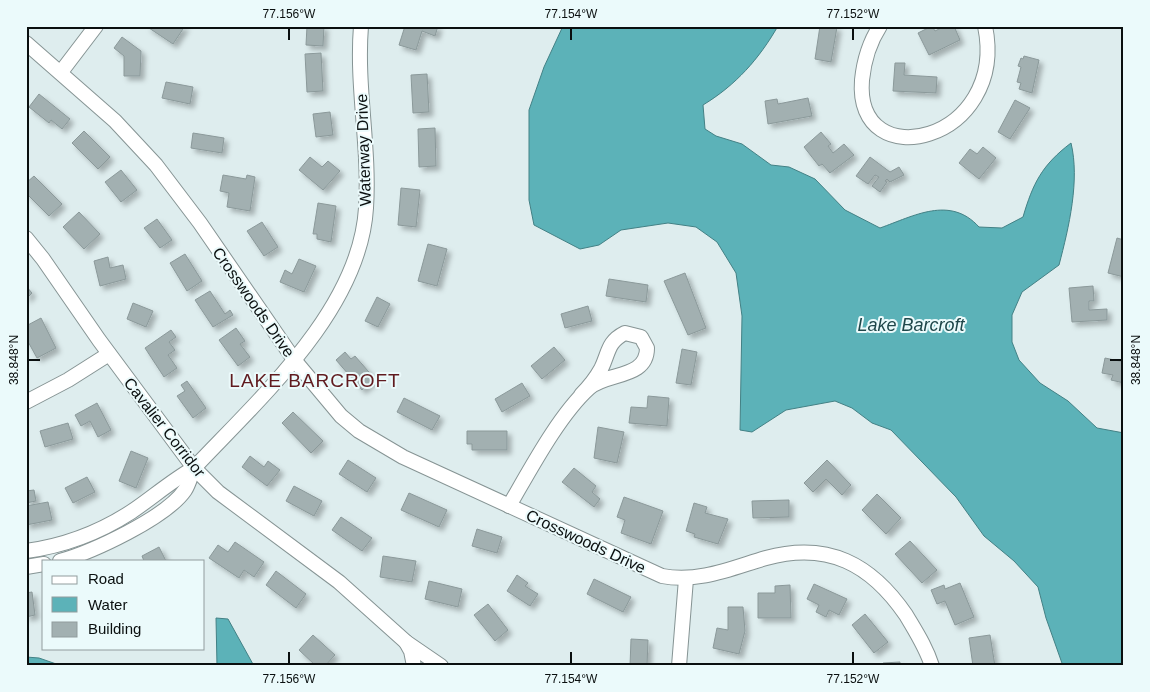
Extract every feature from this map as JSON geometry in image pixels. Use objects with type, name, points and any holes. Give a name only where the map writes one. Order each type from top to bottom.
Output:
[{"type":"street","points":[[61,72],[96,26]]},
{"type":"street","name":"Waterway Drive","points":[[63,560],[103,546],[148,520],[184,490],[194,468],[295,361],[341,291],[362,236],[366,207],[367,174],[359,76],[361,26]]},
{"type":"street","points":[[880,26],[871,39],[863,66],[861,91],[863,107],[869,119],[881,128],[895,135],[914,138],[935,134],[955,121],[973,102],[984,77],[988,52],[985,26]]},
{"type":"street","name":"Crosswoods Drive","points":[[26,43],[115,120],[156,165],[200,223],[295,361],[329,404],[359,431],[404,458],[662,576],[686,579],[719,573],[774,557],[801,552],[816,552],[843,559],[867,573],[888,591],[918,634],[932,666]]},
{"type":"street","name":"Cavalier Corridor","points":[[26,238],[43,258],[109,354],[194,468],[218,492],[339,582],[406,642],[441,666]]},
{"type":"street","points":[[509,506],[547,444],[581,395],[602,367],[607,348],[616,337],[625,333],[641,338],[647,352],[642,364],[636,370],[604,378],[581,395]]},
{"type":"street","points":[[26,402],[68,380],[109,354]]},
{"type":"street","points":[[26,551],[61,544],[107,526],[129,513],[174,479],[194,468]]},
{"type":"street","points":[[26,567],[42,564]]},
{"type":"street","points":[[679,666],[686,579]]},
{"type":"street","name":"Cavalier Corridor","points":[[406,642],[411,651],[414,666]]},
{"type":"water","name":"Lake Barcroft","points":[[563,26],[778,26],[746,70],[726,89],[703,105],[705,129],[716,136],[742,144],[771,165],[789,167],[815,179],[845,210],[880,228],[919,214],[944,210],[968,217],[979,227],[1002,228],[1023,217],[1035,184],[1040,176],[1053,159],[1071,143],[1074,188],[1070,219],[1059,265],[1022,292],[1012,315],[1012,342],[1019,360],[1040,383],[1068,401],[1097,428],[1124,433],[1124,666],[1063,666],[1046,618],[1038,587],[1014,561],[984,536],[956,497],[891,430],[872,423],[852,408],[835,401],[786,410],[752,432],[740,430],[742,316],[736,273],[717,242],[696,227],[668,223],[621,230],[599,245],[580,249],[534,225],[529,200],[529,110],[544,67]]},
{"type":"water","points":[[216,618],[228,619],[254,666],[217,666]]},
{"type":"water","points":[[26,657],[39,658],[62,666],[26,666]]},
{"type":"building","points":[[146,26],[185,26],[173,44]]},
{"type":"building","points":[[307,26],[324,26],[323,46],[306,45]]},
{"type":"building","points":[[405,26],[438,26],[435,36],[422,31],[416,50],[399,45]]},
{"type":"building","points":[[820,26],[837,27],[831,62],[815,59]]},
{"type":"building","points":[[932,26],[935,31],[945,26],[954,26],[960,40],[929,55],[918,33]]},
{"type":"building","points":[[122,37],[141,51],[140,76],[124,76],[124,56],[114,48]]},
{"type":"building","points":[[321,53],[323,91],[307,92],[305,54]]},
{"type":"building","points":[[1024,56],[1039,60],[1032,93],[1019,89],[1021,83],[1017,82],[1021,67],[1018,66],[1021,58],[1023,59]]},
{"type":"building","points":[[895,63],[905,63],[904,75],[937,77],[936,93],[893,91]]},
{"type":"building","points":[[427,74],[429,112],[413,113],[411,75]]},
{"type":"building","points":[[166,82],[193,87],[190,104],[162,98]]},
{"type":"building","points":[[39,94],[70,119],[62,129],[51,120],[49,123],[29,107]]},
{"type":"building","points":[[808,98],[812,116],[768,124],[765,101],[777,99],[778,104]]},
{"type":"building","points":[[1015,100],[1030,108],[1010,139],[998,132]]},
{"type":"building","points":[[330,112],[333,135],[316,137],[313,114]]},
{"type":"building","points":[[435,128],[436,166],[419,167],[418,129]]},
{"type":"building","points":[[84,131],[110,157],[98,169],[72,143]]},
{"type":"building","points":[[821,132],[831,144],[828,146],[833,153],[844,144],[854,155],[830,173],[822,164],[819,166],[804,147]]},
{"type":"building","points":[[193,133],[224,138],[222,153],[191,148]]},
{"type":"building","points":[[983,147],[996,158],[979,179],[959,163],[970,149],[977,154]]},
{"type":"building","points":[[310,157],[322,167],[328,161],[340,171],[323,190],[299,170]]},
{"type":"building","points":[[870,157],[890,172],[899,167],[904,175],[890,182],[887,179],[880,192],[872,186],[879,177],[875,175],[868,184],[856,176]]},
{"type":"building","points":[[121,170],[137,190],[121,202],[105,182]]},
{"type":"building","points":[[223,175],[246,179],[247,175],[255,177],[250,211],[227,207],[229,193],[220,191]]},
{"type":"building","points":[[34,176],[62,204],[49,216],[26,193],[26,183]]},
{"type":"building","points":[[401,188],[420,190],[416,227],[398,225]]},
{"type":"building","points":[[318,203],[336,206],[331,242],[317,239],[317,234],[313,234]]},
{"type":"building","points":[[79,212],[100,234],[84,249],[63,227]]},
{"type":"building","points":[[157,219],[172,240],[160,248],[144,228]]},
{"type":"building","points":[[262,222],[278,247],[264,256],[247,231]]},
{"type":"building","points":[[1117,238],[1124,240],[1124,277],[1108,273]]},
{"type":"building","points":[[428,244],[447,249],[437,286],[418,281]]},
{"type":"building","points":[[185,254],[202,281],[187,291],[170,263]]},
{"type":"building","points":[[108,257],[110,268],[123,265],[126,279],[100,286],[94,261]]},
{"type":"building","points":[[299,259],[316,266],[304,292],[280,282],[285,270],[292,274]]},
{"type":"building","points":[[685,273],[706,328],[688,335],[664,281]]},
{"type":"building","points":[[609,279],[648,285],[646,302],[606,296]]},
{"type":"building","points":[[26,286],[32,293],[26,299]]},
{"type":"building","points":[[1093,286],[1094,301],[1089,301],[1089,310],[1107,309],[1107,320],[1072,322],[1069,288]]},
{"type":"building","points":[[210,291],[225,314],[230,310],[233,315],[213,327],[195,300]]},
{"type":"building","points":[[377,297],[390,304],[378,327],[365,321]]},
{"type":"building","points":[[133,303],[153,311],[146,327],[127,319]]},
{"type":"building","points":[[588,306],[592,321],[565,328],[561,314]]},
{"type":"building","points":[[41,318],[56,348],[37,358],[26,338],[26,326]]},
{"type":"building","points":[[236,328],[245,341],[240,344],[250,357],[238,366],[219,340]]},
{"type":"building","points":[[171,330],[176,337],[169,342],[175,350],[168,355],[177,368],[164,377],[145,348]]},
{"type":"building","points":[[554,347],[565,360],[542,379],[531,366]]},
{"type":"building","points":[[682,349],[697,352],[691,385],[676,383]]},
{"type":"building","points":[[345,352],[351,359],[355,356],[375,379],[362,390],[336,360]]},
{"type":"building","points":[[1105,358],[1124,362],[1124,383],[1111,380],[1113,375],[1102,373]]},
{"type":"building","points":[[187,381],[206,408],[193,418],[177,396],[185,391],[181,385]]},
{"type":"building","points":[[522,383],[530,396],[502,412],[495,399]]},
{"type":"building","points":[[648,396],[669,398],[667,426],[629,423],[631,407],[647,408]]},
{"type":"building","points":[[404,398],[440,416],[432,430],[397,412]]},
{"type":"building","points":[[97,403],[111,430],[98,437],[90,421],[81,426],[75,415]]},
{"type":"building","points":[[293,412],[323,441],[311,453],[282,423]]},
{"type":"building","points":[[68,423],[73,439],[45,447],[40,431]]},
{"type":"building","points":[[598,427],[624,432],[617,463],[594,458]]},
{"type":"building","points":[[467,431],[507,431],[507,450],[472,450],[472,444],[467,444]]},
{"type":"building","points":[[131,451],[148,458],[136,488],[119,481]]},
{"type":"building","points":[[250,456],[264,467],[268,461],[280,470],[267,486],[242,467]]},
{"type":"building","points":[[348,460],[376,478],[367,492],[339,474]]},
{"type":"building","points":[[827,460],[851,485],[842,495],[826,479],[813,492],[804,483]]},
{"type":"building","points":[[574,468],[596,486],[592,492],[600,499],[594,507],[562,482]]},
{"type":"building","points":[[87,477],[95,492],[73,503],[65,488]]},
{"type":"building","points":[[294,486],[322,501],[314,516],[286,501]]},
{"type":"building","points":[[34,490],[36,501],[26,503],[26,491]]},
{"type":"building","points":[[409,493],[447,510],[439,527],[401,510]]},
{"type":"building","points":[[877,494],[901,518],[886,534],[862,510]]},
{"type":"building","points":[[624,497],[663,511],[651,544],[621,533],[625,520],[617,517]]},
{"type":"building","points":[[789,500],[789,517],[753,518],[752,501]]},
{"type":"building","points":[[48,502],[52,520],[26,525],[26,506]]},
{"type":"building","points":[[694,503],[707,507],[705,513],[728,519],[718,544],[694,537],[695,534],[686,531]]},
{"type":"building","points":[[341,517],[372,538],[362,551],[332,530]]},
{"type":"building","points":[[477,529],[502,537],[497,553],[472,546]]},
{"type":"building","points":[[910,541],[937,570],[922,583],[895,554]]},
{"type":"building","points":[[235,542],[264,562],[254,577],[244,570],[239,578],[209,558],[218,545],[228,552]]},
{"type":"building","points":[[159,547],[166,560],[144,560],[142,556]]},
{"type":"building","points":[[383,556],[416,561],[412,582],[380,577]]},
{"type":"building","points":[[276,571],[306,594],[296,608],[266,585]]},
{"type":"building","points":[[517,575],[528,583],[525,586],[538,594],[530,606],[507,591]]},
{"type":"building","points":[[594,579],[631,597],[623,612],[587,594]]},
{"type":"building","points":[[429,581],[462,589],[458,607],[425,599]]},
{"type":"building","points":[[960,583],[974,617],[955,625],[945,601],[937,604],[931,590],[944,585],[945,589]]},
{"type":"building","points":[[814,584],[847,599],[839,615],[829,610],[826,617],[816,612],[819,605],[807,599]]},
{"type":"building","points":[[790,585],[791,618],[758,618],[758,593],[775,593],[775,586]]},
{"type":"building","points":[[32,592],[35,615],[26,617],[26,593]]},
{"type":"building","points":[[488,604],[508,630],[495,641],[474,615]]},
{"type":"building","points":[[728,607],[743,607],[745,631],[739,654],[713,648],[717,628],[728,630]]},
{"type":"building","points":[[865,614],[888,642],[874,653],[852,625]]},
{"type":"building","points":[[313,635],[335,655],[325,666],[316,666],[299,650]]},
{"type":"building","points":[[990,635],[995,666],[973,666],[969,638]]},
{"type":"building","points":[[631,639],[648,640],[647,666],[630,666]]},
{"type":"building","points":[[900,662],[900,666],[883,666],[883,663]]},
{"type":"district","name":"LAKE BARCROFT","points":[[315,380]]}]
